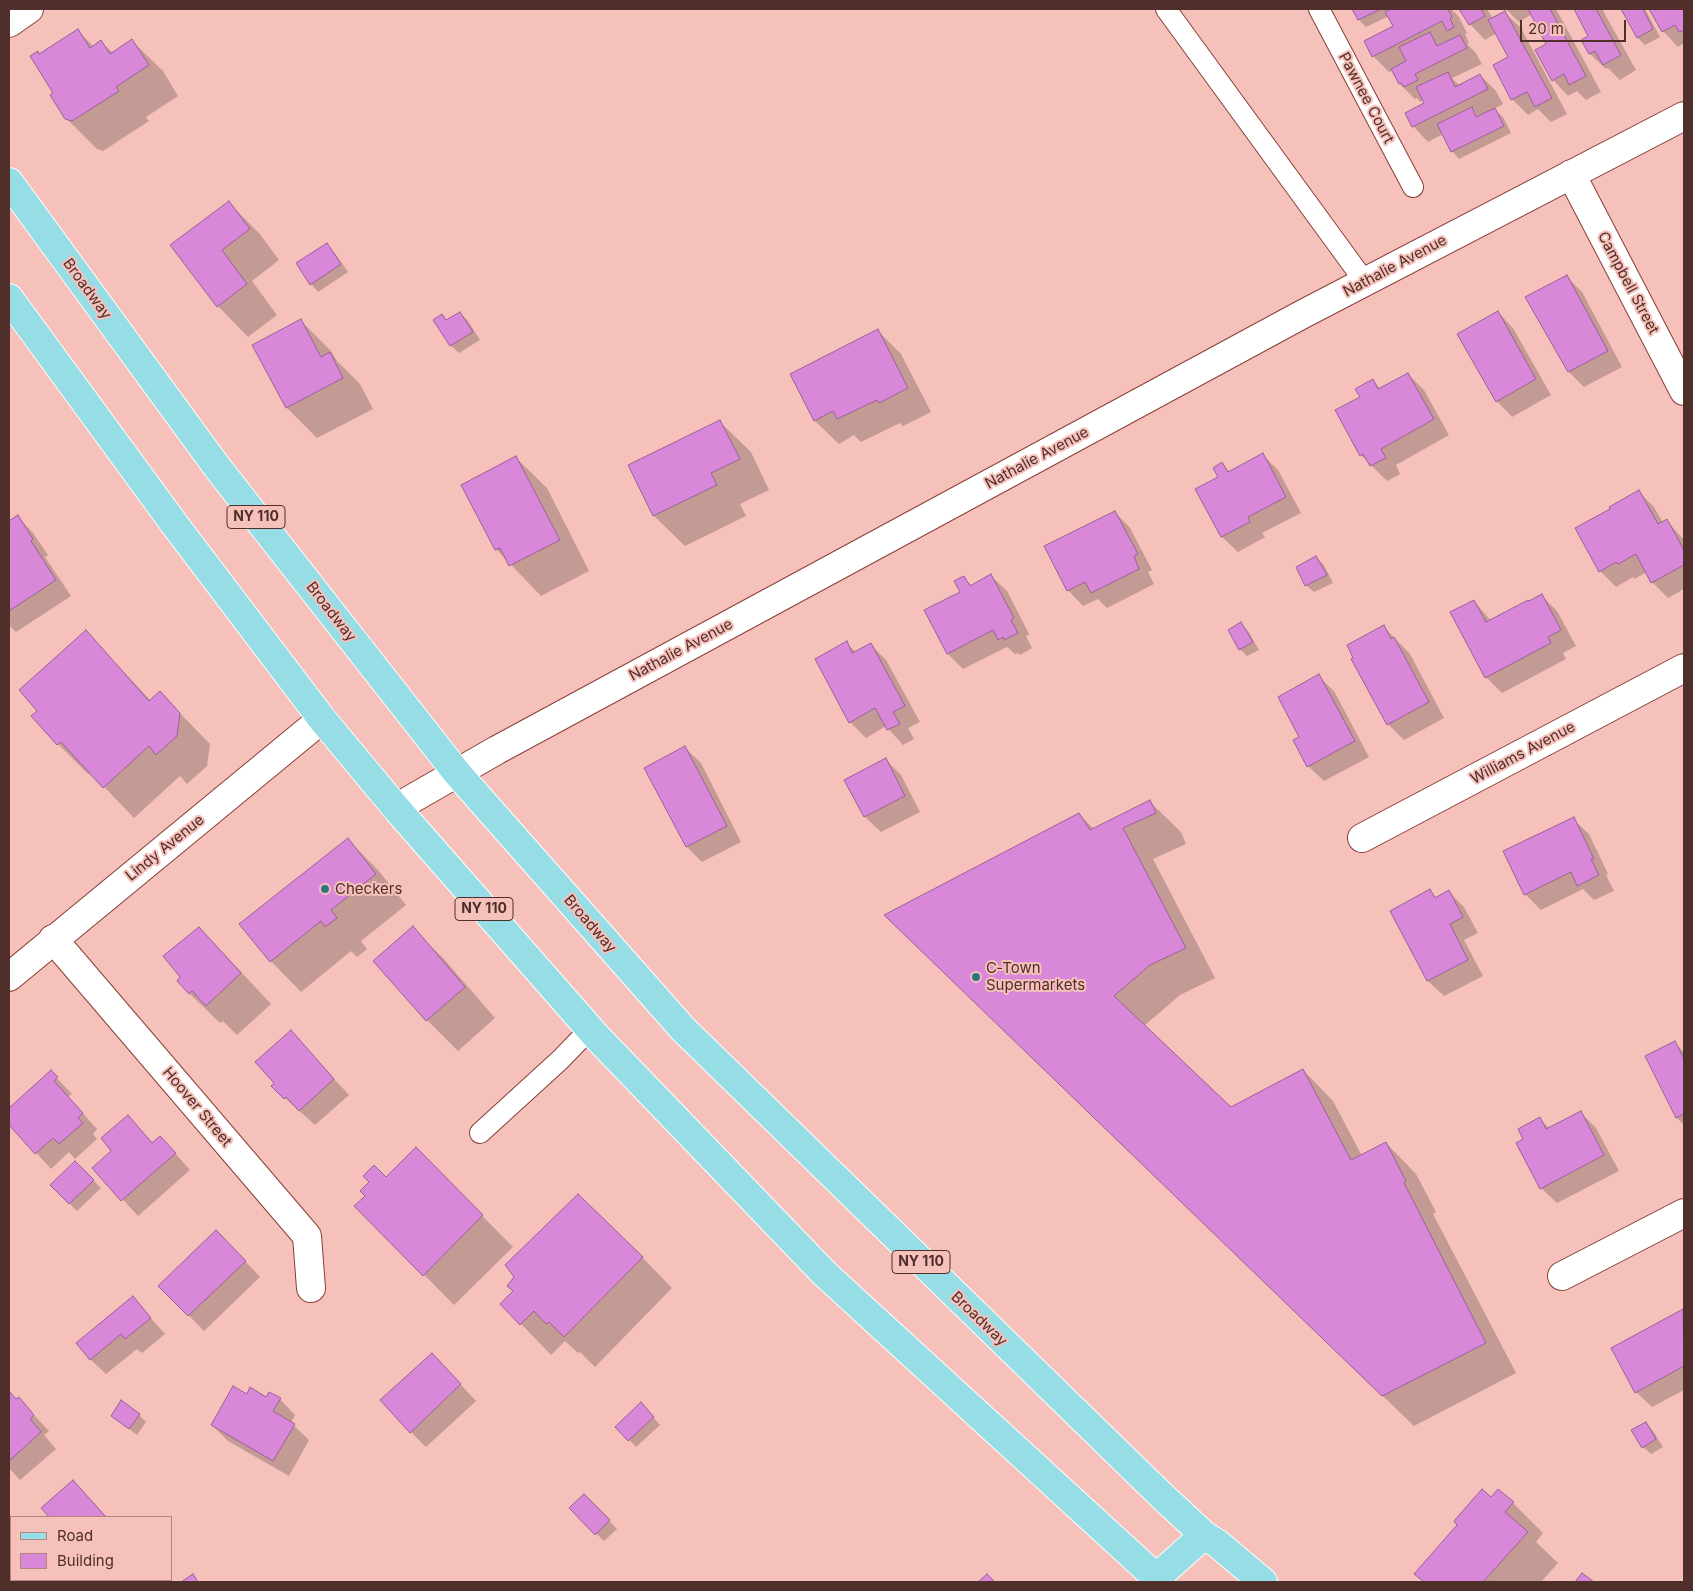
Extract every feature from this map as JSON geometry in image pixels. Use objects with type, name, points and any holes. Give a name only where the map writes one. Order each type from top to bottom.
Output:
[{"type":"main road","name":"Broadway","points":[[9,182],[217,467],[457,773],[683,1029],[1161,1496],[1204,1535],[1218,1544],[1264,1582]]},
{"type":"main road","name":"NY 110","points":[[9,298],[175,525],[322,719],[396,808],[590,1029],[825,1274],[1158,1580]]},
{"type":"main road","points":[[1158,1580],[1204,1535]]},
{"type":"street","points":[[9,23],[29,9]]},
{"type":"street","name":"Nathalie Avenue","points":[[396,808],[496,750],[1365,282],[1684,116]]},
{"type":"street","name":"Campbell Street","points":[[1571,174],[1684,391]]},
{"type":"street","name":"Williams Avenue","points":[[1362,838],[1684,668]]},
{"type":"street","name":"Lindy Avenue","points":[[9,977],[322,719]]},
{"type":"street","name":"Hoover Street","points":[[53,939],[307,1236],[311,1288]]},
{"type":"street","points":[[1562,1276],[1684,1213]]},
{"type":"lane","points":[[1166,9],[1365,282]]},
{"type":"lane","name":"Pawnee Court","points":[[1319,9],[1413,187]]},
{"type":"lane","points":[[480,1133],[560,1060],[590,1029]]},
{"type":"building","points":[[1352,9],[1381,9],[1358,20]]},
{"type":"building","points":[[1391,9],[1448,9],[1454,27],[1447,31],[1442,21],[1372,57],[1364,41],[1393,26],[1385,12]]},
{"type":"building","points":[[1459,9],[1481,9],[1485,16],[1469,25]]},
{"type":"building","points":[[1528,9],[1550,9],[1586,76],[1569,85],[1564,74],[1552,81],[1535,50],[1546,44]]},
{"type":"building","points":[[1574,9],[1596,9],[1621,55],[1603,65],[1595,51],[1589,54],[1581,40],[1588,36]]},
{"type":"building","points":[[1621,9],[1643,9],[1653,29],[1637,38]]},
{"type":"building","points":[[1649,9],[1684,9],[1684,30],[1679,32],[1675,25],[1662,32]]},
{"type":"building","points":[[1505,11],[1552,98],[1535,107],[1527,92],[1511,100],[1493,65],[1508,57],[1488,20]]},
{"type":"building","points":[[78,29],[90,48],[101,40],[110,54],[132,39],[149,65],[116,87],[119,91],[72,121],[65,119],[50,95],[53,93],[30,56],[38,51],[39,54]]},
{"type":"building","points":[[1430,32],[1437,46],[1460,35],[1467,48],[1415,74],[1418,80],[1404,87],[1401,83],[1399,84],[1391,69],[1406,61],[1399,47]]},
{"type":"building","points":[[1448,72],[1455,87],[1480,74],[1488,89],[1412,127],[1405,113],[1424,103],[1416,87]]},
{"type":"building","points":[[1472,107],[1476,117],[1495,108],[1504,126],[1451,152],[1437,124]]},
{"type":"building","points":[[229,201],[250,229],[222,250],[247,284],[217,307],[170,245]]},
{"type":"building","points":[[327,243],[341,264],[310,285],[296,263]]},
{"type":"building","points":[[1567,275],[1608,351],[1568,372],[1525,297]]},
{"type":"building","points":[[1498,311],[1536,379],[1496,402],[1457,334]]},
{"type":"building","points":[[460,312],[473,332],[450,346],[433,320],[442,314],[446,320]]},
{"type":"building","points":[[301,319],[321,357],[330,352],[343,378],[286,408],[252,345]]},
{"type":"building","points":[[878,329],[908,388],[879,403],[877,400],[837,419],[833,411],[814,421],[790,374]]},
{"type":"building","points":[[1408,373],[1434,419],[1381,449],[1386,458],[1370,466],[1363,454],[1360,456],[1335,410],[1360,397],[1355,389],[1373,379],[1378,389]]},
{"type":"building","points":[[720,420],[740,459],[711,473],[717,485],[653,516],[628,465]]},
{"type":"building","points":[[1263,453],[1286,497],[1248,517],[1250,522],[1221,537],[1195,489],[1218,477],[1213,468],[1222,462],[1228,472]]},
{"type":"building","points":[[516,456],[560,540],[509,566],[500,548],[495,550],[461,485]]},
{"type":"building","points":[[1639,490],[1658,524],[1667,519],[1684,550],[1684,565],[1651,583],[1636,554],[1618,564],[1616,562],[1599,572],[1575,528],[1610,509],[1609,507]]},
{"type":"building","points":[[1115,511],[1138,554],[1134,556],[1139,569],[1091,593],[1085,582],[1067,591],[1044,546]]},
{"type":"building","points":[[18,515],[33,539],[31,541],[56,580],[9,611],[9,521]]},
{"type":"building","points":[[1316,556],[1327,575],[1305,586],[1296,567]]},
{"type":"building","points":[[991,574],[1014,618],[1011,620],[1018,633],[1004,640],[1003,637],[998,640],[993,630],[947,654],[924,610],[960,592],[954,581],[964,576],[970,586]]},
{"type":"building","points":[[1542,594],[1561,630],[1548,637],[1551,643],[1485,678],[1450,612],[1474,600],[1486,622]]},
{"type":"building","points":[[1241,622],[1253,642],[1239,650],[1228,630]]},
{"type":"building","points":[[1384,625],[1391,639],[1394,637],[1429,702],[1387,725],[1351,659],[1353,658],[1347,645]]},
{"type":"building","points":[[86,630],[149,701],[160,691],[180,713],[177,736],[156,755],[149,746],[103,788],[61,742],[57,745],[31,716],[37,711],[19,690]]},
{"type":"building","points":[[847,641],[852,653],[871,643],[905,706],[893,712],[900,724],[887,730],[875,708],[849,723],[815,659]]},
{"type":"building","points":[[1319,674],[1355,741],[1307,767],[1293,740],[1299,737],[1278,697]]},
{"type":"building","points":[[685,746],[727,826],[686,847],[644,768]]},
{"type":"building","points":[[886,758],[905,796],[864,817],[844,780]]},
{"type":"building","points":[[1150,800],[1156,813],[1123,828],[1186,948],[1150,965],[1114,996],[1231,1107],[1303,1069],[1351,1160],[1386,1142],[1406,1181],[1404,1183],[1486,1343],[1382,1396],[884,915],[1079,813],[1090,830]]},
{"type":"building","points":[[1574,817],[1594,859],[1591,859],[1599,875],[1577,886],[1571,872],[1524,895],[1503,851]]},
{"type":"building","points":[[348,838],[376,874],[331,910],[337,918],[325,927],[321,921],[270,962],[239,924]]},
{"type":"building","points":[[1430,889],[1435,898],[1449,890],[1463,917],[1450,924],[1468,960],[1427,981],[1390,911]]},
{"type":"building","points":[[413,926],[465,987],[426,1021],[373,961]]},
{"type":"building","points":[[199,927],[241,973],[206,1006],[192,991],[189,994],[177,981],[180,977],[163,956]]},
{"type":"building","points":[[291,1030],[334,1079],[299,1111],[286,1097],[284,1099],[271,1086],[274,1083],[255,1062]]},
{"type":"building","points":[[1675,1041],[1684,1059],[1684,1114],[1676,1118],[1645,1056]]},
{"type":"building","points":[[51,1070],[58,1077],[54,1081],[83,1113],[78,1118],[83,1123],[59,1144],[53,1138],[35,1154],[9,1125],[9,1108]]},
{"type":"building","points":[[1581,1111],[1604,1155],[1540,1189],[1516,1143],[1523,1139],[1518,1129],[1540,1117],[1546,1129]]},
{"type":"building","points":[[128,1115],[152,1143],[160,1136],[176,1153],[121,1201],[92,1168],[111,1151],[101,1138]]},
{"type":"building","points":[[416,1147],[483,1215],[423,1276],[354,1206],[365,1196],[360,1191],[369,1182],[363,1176],[374,1165],[386,1177]]},
{"type":"building","points":[[75,1161],[94,1180],[69,1204],[50,1185]]},
{"type":"building","points":[[578,1194],[643,1257],[564,1337],[549,1322],[546,1324],[534,1311],[520,1325],[500,1304],[513,1291],[507,1286],[514,1277],[505,1265]]},
{"type":"building","points":[[216,1230],[246,1261],[188,1316],[158,1286]]},
{"type":"building","points":[[133,1296],[151,1318],[125,1339],[121,1334],[90,1360],[76,1343]]},
{"type":"building","points":[[1683,1309],[1684,1366],[1635,1393],[1611,1348]]},
{"type":"building","points":[[432,1353],[461,1384],[410,1433],[380,1400]]},
{"type":"building","points":[[233,1386],[247,1394],[250,1387],[266,1397],[269,1392],[281,1398],[273,1411],[295,1424],[273,1461],[211,1425]]},
{"type":"building","points":[[9,1391],[16,1399],[19,1397],[34,1415],[30,1419],[41,1432],[9,1461]]},
{"type":"building","points":[[121,1400],[140,1414],[129,1429],[111,1416]]},
{"type":"building","points":[[641,1402],[654,1417],[628,1441],[615,1427]]},
{"type":"building","points":[[1646,1422],[1656,1439],[1642,1448],[1631,1430]]},
{"type":"building","points":[[73,1480],[105,1516],[48,1516],[41,1508]]},
{"type":"building","points":[[1482,1489],[1491,1497],[1498,1489],[1514,1502],[1505,1512],[1528,1532],[1483,1582],[1424,1582],[1414,1574],[1457,1525],[1454,1521]]},
{"type":"building","points":[[584,1494],[610,1520],[595,1535],[569,1508]]},
{"type":"building","points":[[1582,1573],[1594,1582],[1575,1582]]},
{"type":"building","points":[[193,1574],[198,1582],[181,1582]]},
{"type":"building","points":[[987,1574],[995,1582],[978,1582]]},
{"type":"place","name":"Checkers","points":[[325,889]]},
{"type":"place","name":"C‑Town Supermarkets","points":[[976,977]]}]
